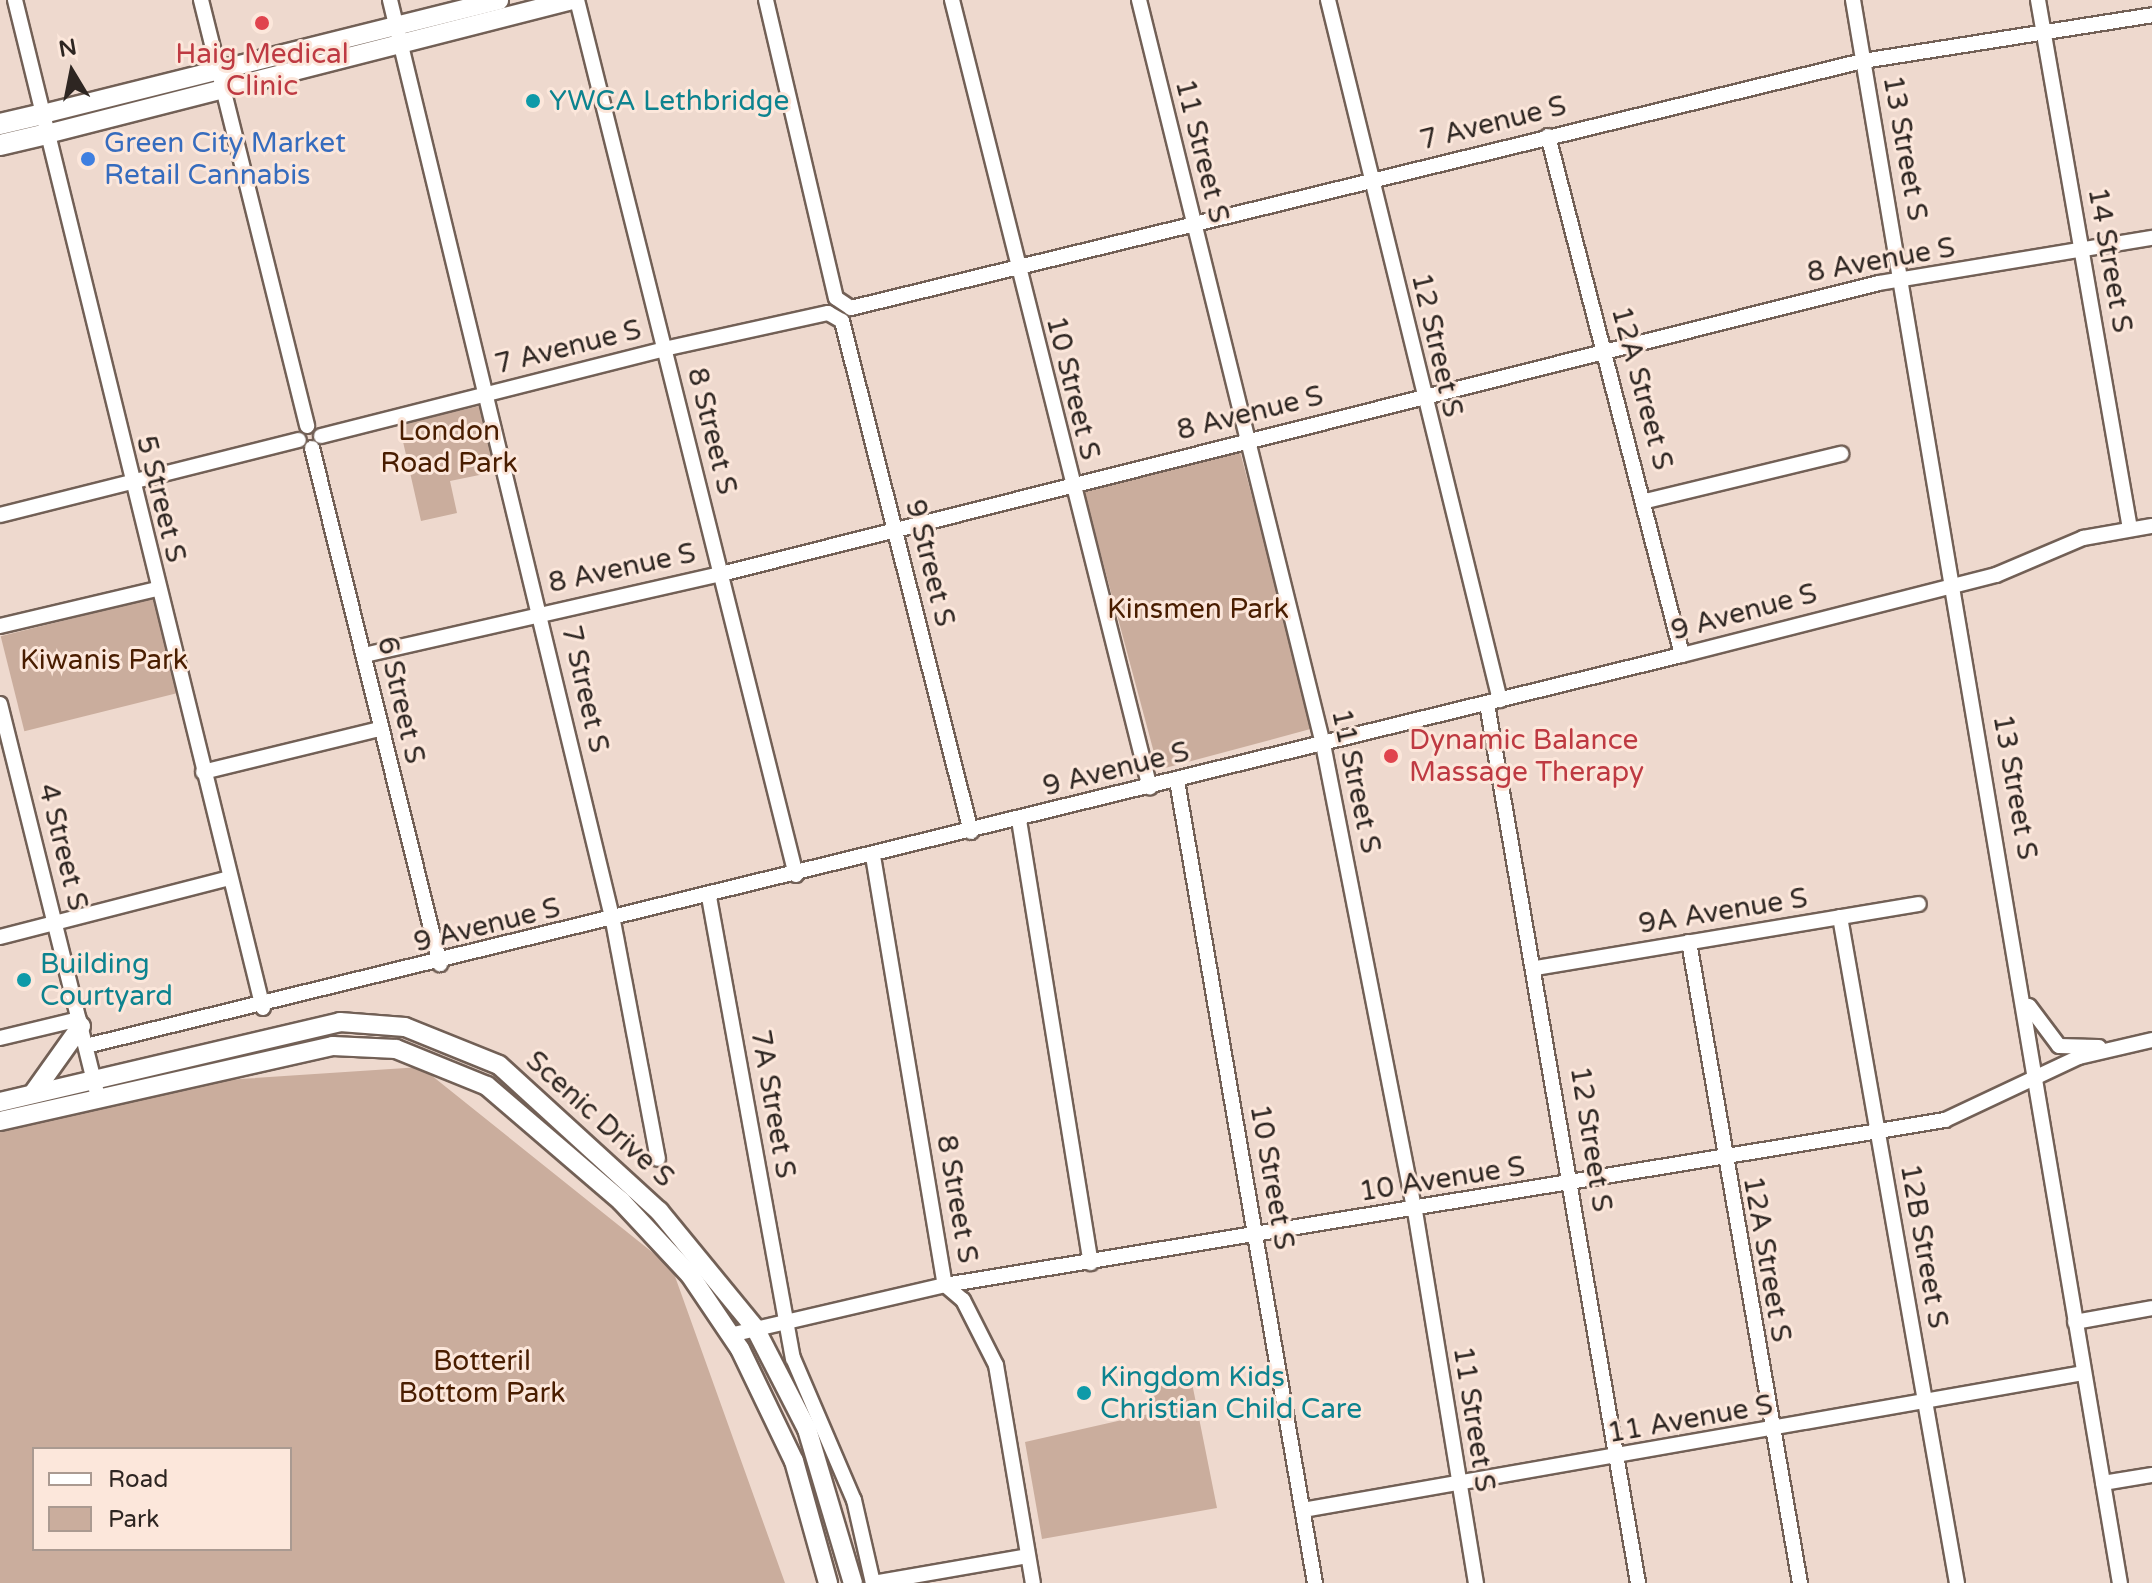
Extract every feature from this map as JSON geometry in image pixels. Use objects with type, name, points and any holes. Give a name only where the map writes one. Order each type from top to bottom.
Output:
[{"type":"highway","points":[[0,124],[43,114]]},
{"type":"highway","points":[[0,145],[47,134]]},
{"type":"main road","points":[[399,33],[499,0]]},
{"type":"main road","points":[[47,134],[220,79],[399,33],[574,0]]},
{"type":"main road","points":[[43,114],[220,79]]},
{"type":"main road","points":[[32,1093],[80,1022]]},
{"type":"main road","name":"Scenic Drive S","points":[[0,1102],[95,1077],[340,1022],[405,1027],[457,1044],[532,1090],[617,1171],[695,1249],[755,1328],[807,1429],[853,1583]]},
{"type":"main road","name":"Scenic Drive S","points":[[0,1121],[309,1048],[396,1049],[444,1064],[531,1119],[621,1201],[690,1275],[730,1335],[794,1461],[828,1583]]},
{"type":"street","name":"5 Street S","points":[[15,0],[130,486],[263,1008]]},
{"type":"street","points":[[201,0],[310,441]]},
{"type":"street","name":"7 Street S","points":[[390,0],[613,921],[658,1159]]},
{"type":"street","name":"8 Street S","points":[[574,0],[796,875]]},
{"type":"street","name":"7 Avenue S","points":[[766,0],[836,298],[851,308],[1863,61],[2152,15]]},
{"type":"street","name":"10 Street S","points":[[952,0],[1015,267],[1150,788]]},
{"type":"street","name":"11 Street S","points":[[1139,0],[1323,744],[1415,1211],[1476,1583]]},
{"type":"street","name":"12 Street S","points":[[1328,0],[1373,179],[1494,702],[1638,1583]]},
{"type":"street","name":"13 Street S","points":[[1853,0],[2023,988],[2034,1077],[2120,1583]]},
{"type":"street","name":"14 Street S","points":[[2038,0],[2130,529]]},
{"type":"street","name":"12A Street S","points":[[1548,136],[1646,501],[1682,655]]},
{"type":"street","name":"8 Avenue S","points":[[364,655],[540,612],[721,574],[1606,350],[1903,283],[2152,238]]},
{"type":"street","name":"7 Avenue S","points":[[0,515],[310,441],[664,349],[828,313]]},
{"type":"street","name":"9 Street S","points":[[828,313],[842,321],[971,832]]},
{"type":"street","name":"6 Street S","points":[[310,441],[440,964]]},
{"type":"street","points":[[1646,501],[1841,454]]},
{"type":"street","name":"9 Avenue S","points":[[86,1046],[263,1008],[1682,655],[1954,585],[2130,529],[2152,526]]},
{"type":"street","points":[[0,626],[156,589]]},
{"type":"street","name":"4 Street S","points":[[0,704],[98,1097]]},
{"type":"street","points":[[203,772],[380,729]]},
{"type":"street","name":"10 Street S","points":[[1177,781],[1303,1510],[1312,1583]]},
{"type":"street","points":[[1019,820],[1091,1263]]},
{"type":"street","name":"8 Street S","points":[[873,856],[945,1285],[963,1300],[996,1365],[1033,1583]]},
{"type":"street","points":[[0,937],[230,878]]},
{"type":"street","name":"7A Street S","points":[[709,897],[786,1320]]},
{"type":"street","name":"9A Avenue S","points":[[1536,968],[1919,904]]},
{"type":"street","name":"12B Street S","points":[[1840,917],[1957,1583]]},
{"type":"street","name":"12A Street S","points":[[1689,942],[1723,1159],[1800,1583]]},
{"type":"street","points":[[2023,988],[2051,1041],[2115,1047]]},
{"type":"street","points":[[0,1038],[80,1022]]},
{"type":"street","name":"10 Avenue S","points":[[730,1335],[945,1285],[1415,1211],[1945,1120],[2034,1077],[2115,1047],[2152,1040]]},
{"type":"street","points":[[2075,1322],[2152,1308]]},
{"type":"street","points":[[786,1320],[793,1358],[854,1500],[873,1583],[1028,1556]]},
{"type":"street","name":"11 Avenue S","points":[[1303,1510],[1926,1404],[2084,1373]]},
{"type":"street","points":[[2103,1483],[2152,1475]]},
{"type":"green space","name":"London Road Park","points":[[484,405],[499,471],[450,481],[457,513],[421,521],[399,424]]},
{"type":"green space","name":"Kinsmen Park","points":[[1239,448],[1314,728],[1159,770],[1083,490]]},
{"type":"green space","name":"Kiwanis Park","points":[[154,598],[178,693],[24,731],[1,636]]},
{"type":"green space","name":"Botteril Bottom Park","points":[[421,1067],[672,1268],[785,1583],[0,1583],[0,1095]]},
{"type":"green space","points":[[1191,1378],[1217,1508],[1042,1539],[1025,1442],[1153,1413],[1149,1389]]},
{"type":"place","name":"Haig Medical Clinic","points":[[262,23]]},
{"type":"place","name":"YWCA Lethbridge","points":[[533,101]]},
{"type":"place","name":"Green City Market Retail Cannabis","points":[[88,159]]},
{"type":"place","name":"Dynamic Balance Massage Therapy","points":[[1391,756]]},
{"type":"place","name":"Building Courtyard","points":[[24,980]]},
{"type":"place","name":"Kingdom Kids Christian Child Care","points":[[1084,1393]]}]
